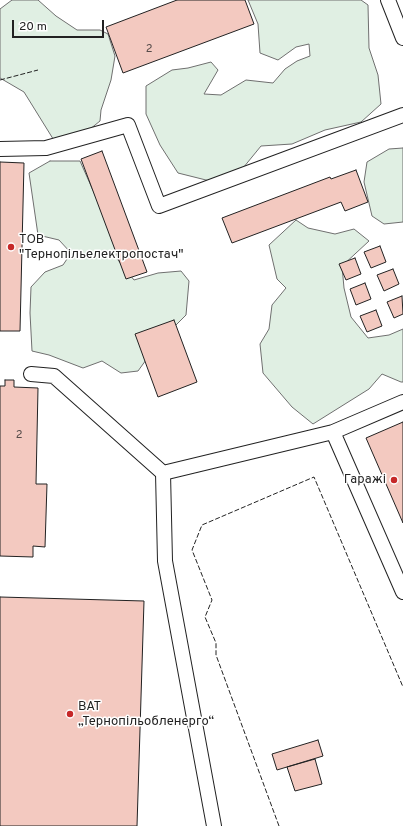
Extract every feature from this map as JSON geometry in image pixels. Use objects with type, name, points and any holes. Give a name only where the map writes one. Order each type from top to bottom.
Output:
[{"type":"lane","points":[[388,0],[403,38]]},
{"type":"lane","points":[[0,149],[46,148],[128,125],[159,206],[403,115]]},
{"type":"lane","points":[[31,374],[54,376],[163,473],[165,561],[214,826]]},
{"type":"lane","points":[[163,473],[333,432],[403,402]]},
{"type":"lane","points":[[333,432],[403,592]]},
{"type":"green space","points":[[12,0],[38,0],[56,16],[77,30],[100,30],[108,34],[115,56],[111,80],[101,110],[100,121],[79,138],[55,142],[24,92],[0,78],[0,9]]},
{"type":"green space","points":[[248,0],[361,0],[368,5],[369,48],[378,75],[381,104],[361,122],[325,130],[292,144],[261,146],[243,168],[210,181],[178,173],[160,145],[146,114],[146,86],[172,70],[188,68],[211,62],[218,70],[204,94],[221,95],[246,80],[273,83],[285,69],[297,61],[310,56],[309,44],[296,47],[278,60],[260,53],[258,24]]},
{"type":"green space","points":[[403,148],[403,222],[384,224],[372,216],[364,182],[367,162],[389,149]]},
{"type":"green space","points":[[50,161],[80,161],[99,204],[115,235],[118,260],[134,280],[158,273],[181,271],[189,281],[186,315],[159,342],[138,371],[121,373],[102,361],[83,368],[49,355],[32,351],[30,313],[31,287],[45,272],[63,265],[71,253],[59,240],[38,235],[29,173]]},
{"type":"green space","points":[[296,220],[308,228],[335,234],[354,229],[369,241],[342,266],[344,288],[351,317],[368,338],[389,335],[403,329],[403,382],[382,374],[369,389],[313,424],[292,407],[263,373],[260,344],[269,329],[272,305],[286,288],[277,279],[269,245]]},
{"type":"building","points":[[177,0],[245,0],[254,24],[123,73],[106,27]]},
{"type":"building","points":[[102,151],[147,272],[126,279],[81,159]]},
{"type":"building","name":"ТОВ \"Тернопільелектропостач\"","points":[[0,162],[24,163],[20,331],[0,331]]},
{"type":"building","points":[[356,170],[368,202],[345,211],[341,202],[232,243],[222,218],[330,177],[331,179]]},
{"type":"building","points":[[380,246],[386,262],[371,268],[364,252]]},
{"type":"building","points":[[355,258],[361,274],[346,280],[339,264]]},
{"type":"building","points":[[393,269],[399,284],[384,291],[377,275]]},
{"type":"building","points":[[365,283],[371,299],[356,305],[350,289]]},
{"type":"building","points":[[402,296],[403,314],[394,318],[387,302]]},
{"type":"building","points":[[376,310],[382,326],[367,332],[360,316]]},
{"type":"building","points":[[174,320],[197,382],[158,397],[135,334]]},
{"type":"building","points":[[5,380],[14,380],[14,387],[38,388],[36,484],[47,484],[45,547],[33,546],[33,557],[0,556],[0,386],[5,386]]},
{"type":"building","name":"Гаражі","points":[[403,422],[403,523],[366,438]]},
{"type":"building","name":"ВАТ „Тернопільобленерго“","points":[[0,597],[144,601],[137,826],[0,826]]},
{"type":"building","points":[[318,740],[323,756],[277,770],[272,754]]},
{"type":"building","points":[[315,759],[322,784],[295,791],[287,767]]},
{"type":"fence","points":[[0,80],[38,70]]},
{"type":"fence","points":[[279,826],[216,655],[216,643],[205,617],[212,600],[192,550],[202,525],[314,477],[403,687]]},
{"type":"place","name":"ТОВ \"Тернопільелектропостач\"","points":[[11,247]]},
{"type":"place","name":"Гаражі","points":[[394,480]]},
{"type":"place","name":"ВАТ „Тернопільобленерго“","points":[[70,714]]}]
